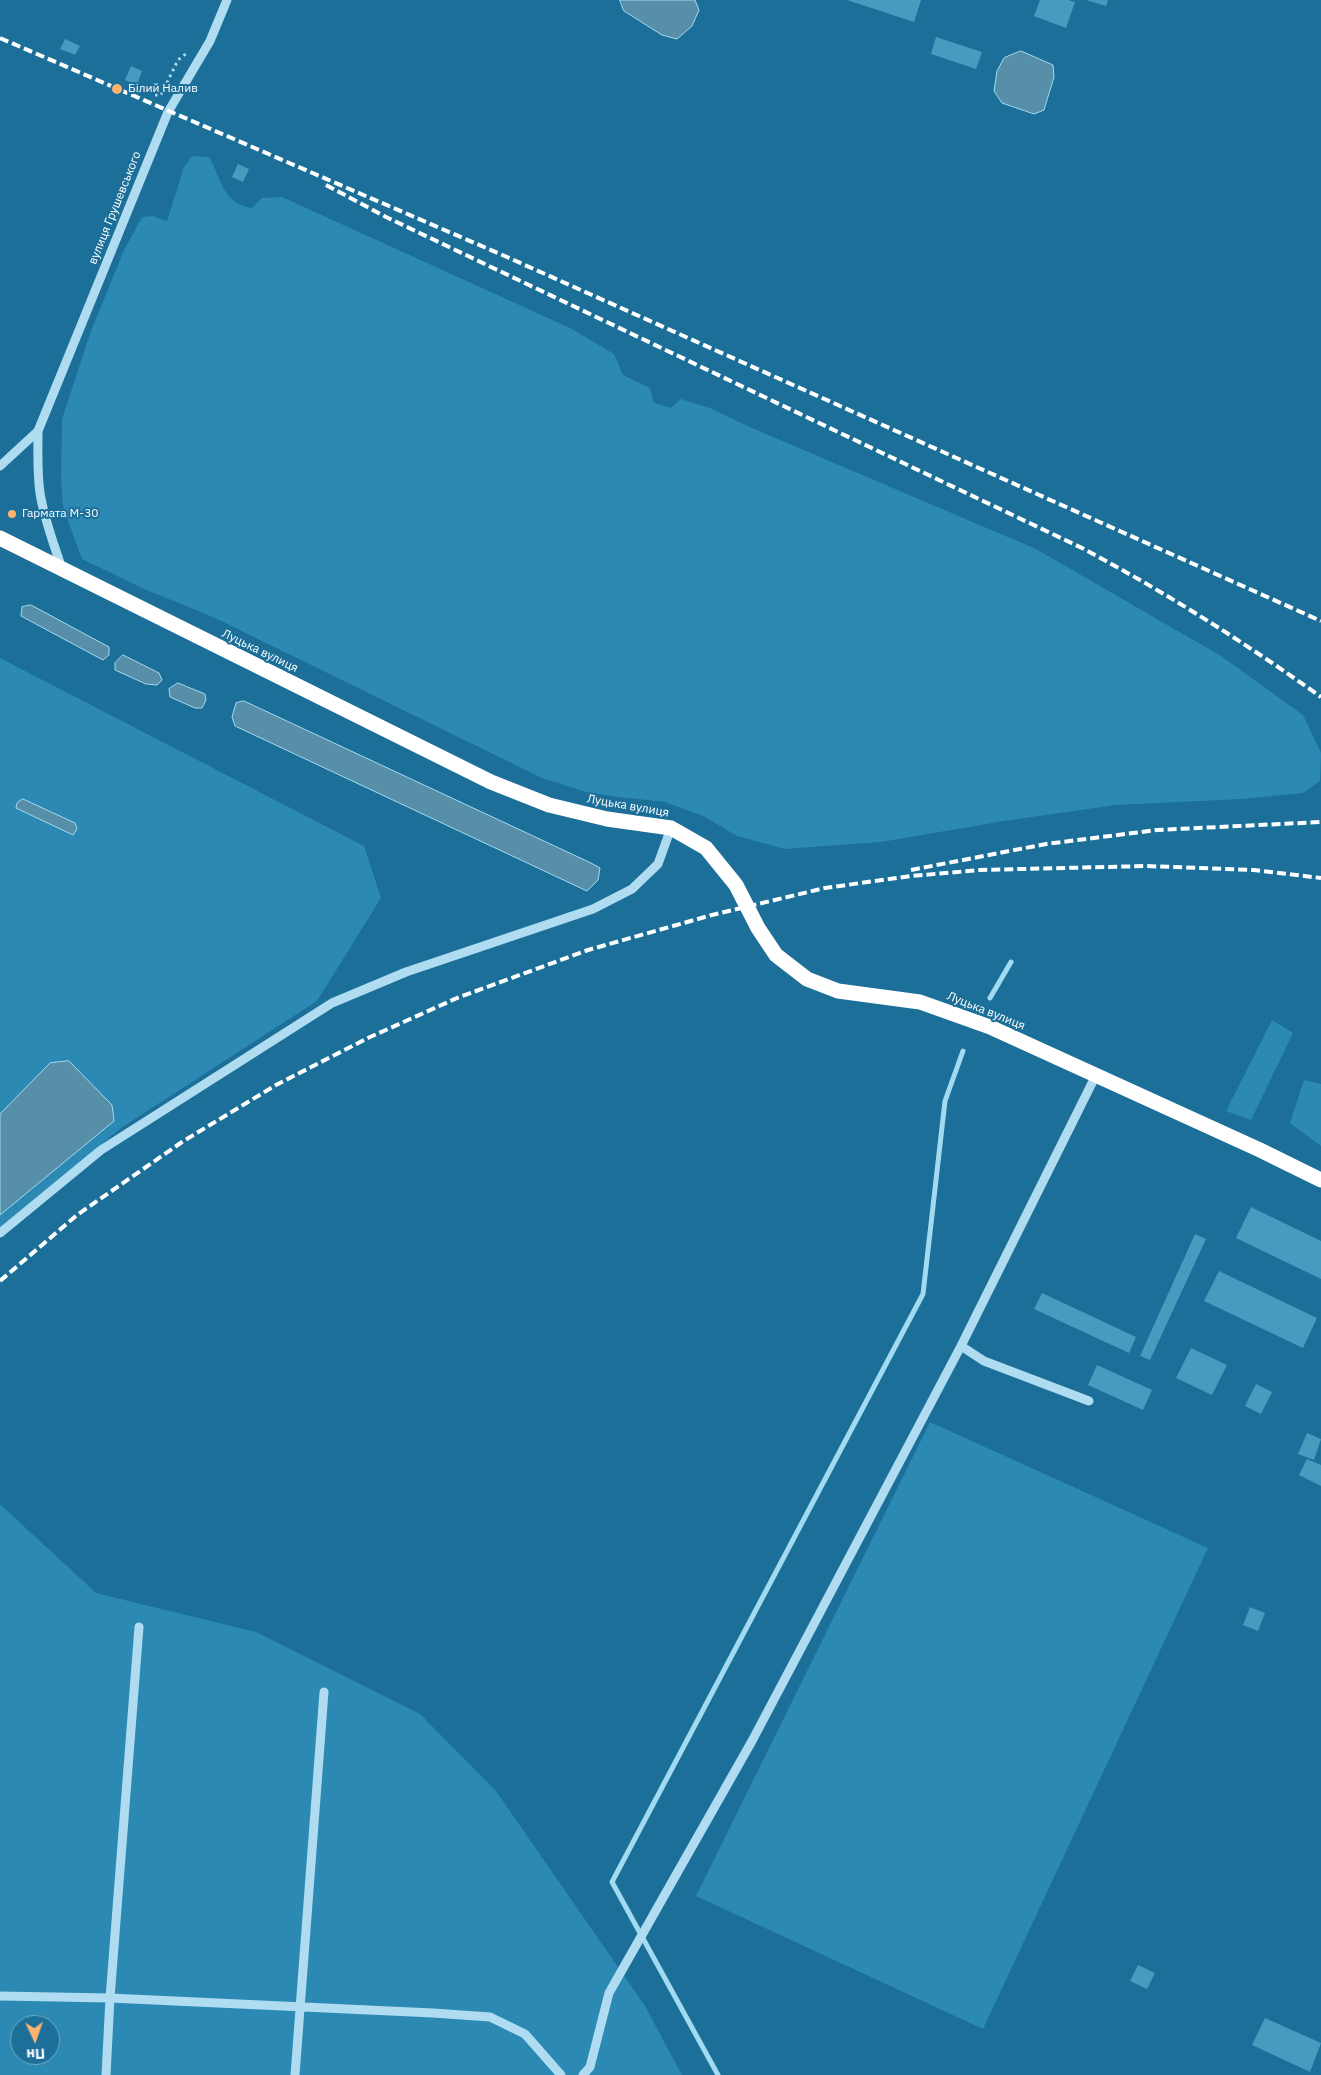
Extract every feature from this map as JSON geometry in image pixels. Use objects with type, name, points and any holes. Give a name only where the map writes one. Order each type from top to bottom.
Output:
[{"type":"highway","name":"Луцька вулиця","points":[[0,538],[491,782],[549,805],[607,819],[671,828],[706,848],[736,885],[758,928],[776,955],[807,979],[838,990],[920,1002],[990,1027],[1260,1150],[1321,1180]]},
{"type":"street","name":"вулиця Грушевського","points":[[62,570],[40,496],[37,466],[38,431],[168,112],[210,41],[226,0]]},
{"type":"street","name":"вулиця Грушевського","points":[[0,466],[38,431]]},
{"type":"street","points":[[0,1233],[101,1150],[332,1003],[406,972],[593,909],[632,889],[658,864],[671,828]]},
{"type":"street","points":[[583,2075],[590,2067],[609,1993],[752,1741],[961,1346],[1096,1075]]},
{"type":"street","points":[[961,1346],[984,1361],[1089,1401]]},
{"type":"street","points":[[106,2075],[110,1998],[139,1627]]},
{"type":"street","points":[[295,2075],[324,1692]]},
{"type":"street","points":[[0,1996],[110,1998],[490,2017],[526,2034],[561,2075]]},
{"type":"shaded area","points":[[620,0],[695,0],[699,10],[692,26],[677,39],[662,35],[624,11]]},
{"type":"shaded area","points":[[1021,51],[1053,65],[1054,77],[1044,110],[1034,114],[1002,103],[994,91],[997,71],[1004,58]]},
{"type":"shaded area","points":[[192,156],[209,157],[224,190],[235,202],[242,206],[252,208],[262,198],[282,197],[570,328],[614,354],[623,375],[650,388],[654,403],[671,408],[681,399],[710,408],[752,428],[1036,549],[1221,656],[1303,715],[1321,753],[1320,781],[1303,793],[1242,799],[1116,805],[1004,821],[881,842],[785,849],[737,836],[703,816],[665,802],[586,792],[542,778],[215,618],[142,588],[82,559],[63,507],[61,478],[62,419],[91,331],[124,250],[142,217],[153,216],[167,221],[184,167]]},
{"type":"shaded area","points":[[31,605],[109,647],[109,655],[103,660],[21,616],[22,607]]},
{"type":"shaded area","points":[[123,655],[159,673],[162,680],[157,685],[146,684],[115,670],[115,663]]},
{"type":"shaded area","points":[[0,658],[364,846],[381,898],[317,1001],[121,1128],[0,1228]]},
{"type":"shaded area","points":[[178,683],[205,694],[206,700],[202,708],[195,708],[170,697],[169,689]]},
{"type":"shaded area","points":[[244,701],[591,863],[600,868],[598,880],[587,891],[235,726],[232,717],[236,703]]},
{"type":"shaded area","points":[[23,799],[75,823],[77,829],[73,835],[16,808],[17,803]]},
{"type":"shaded area","points":[[1272,1020],[1293,1033],[1251,1120],[1226,1111]]},
{"type":"shaded area","points":[[69,1061],[112,1105],[114,1121],[0,1215],[0,1114],[50,1063]]},
{"type":"shaded area","points":[[1304,1080],[1321,1084],[1321,1146],[1290,1123]]},
{"type":"shaded area","points":[[930,1422],[1208,1548],[983,2029],[696,1896]]},
{"type":"shaded area","points":[[0,1504],[96,1593],[256,1632],[420,1714],[496,1791],[645,2006],[682,2075],[0,2075]]},
{"type":"building","points":[[847,0],[921,0],[914,22]]},
{"type":"building","points":[[1040,0],[1068,0],[1075,2],[1066,28],[1034,16]]},
{"type":"building","points":[[1086,0],[1108,0],[1106,6]]},
{"type":"building","points":[[936,37],[982,52],[976,69],[931,54]]},
{"type":"building","points":[[65,39],[80,46],[75,55],[60,49]]},
{"type":"building","points":[[131,66],[142,71],[137,85],[125,80]]},
{"type":"building","points":[[238,164],[249,169],[243,182],[232,177]]},
{"type":"building","points":[[1251,1207],[1321,1241],[1321,1279],[1236,1238]]},
{"type":"building","points":[[1195,1234],[1206,1239],[1150,1360],[1140,1356]]},
{"type":"building","points":[[1219,1271],[1317,1318],[1303,1348],[1204,1301]]},
{"type":"building","points":[[1042,1293],[1136,1337],[1129,1353],[1034,1309]]},
{"type":"building","points":[[1191,1348],[1227,1365],[1212,1395],[1176,1378]]},
{"type":"building","points":[[1097,1365],[1152,1390],[1143,1410],[1088,1385]]},
{"type":"building","points":[[1256,1384],[1272,1392],[1261,1414],[1245,1406]]},
{"type":"building","points":[[1307,1433],[1321,1439],[1314,1460],[1298,1454]]},
{"type":"building","points":[[1307,1459],[1321,1465],[1321,1486],[1299,1475]]},
{"type":"building","points":[[1250,1607],[1265,1613],[1258,1631],[1243,1625]]},
{"type":"building","points":[[1138,1965],[1155,1973],[1147,1989],[1130,1981]]},
{"type":"building","points":[[1265,2018],[1321,2043],[1310,2072],[1252,2045]]},
{"type":"waterway","points":[[990,998],[1011,962]]},
{"type":"waterway","points":[[718,2075],[612,1882],[923,1294],[945,1101],[963,1051]]},
{"type":"railway","points":[[0,38],[507,257],[1321,621]]},
{"type":"railway","points":[[326,185],[386,217],[1082,548],[1204,618],[1321,697]]},
{"type":"railway","points":[[911,870],[1046,844],[1157,830],[1321,822]]},
{"type":"railway","points":[[0,1281],[77,1215],[182,1142],[276,1085],[368,1038],[457,998],[588,950],[712,915],[825,888],[911,876],[980,870],[1146,866],[1254,870],[1321,878]]},
{"type":"place","name":"Білий Налив","points":[[117,89]]},
{"type":"place","name":"Гармата М-30","points":[[12,514]]}]
